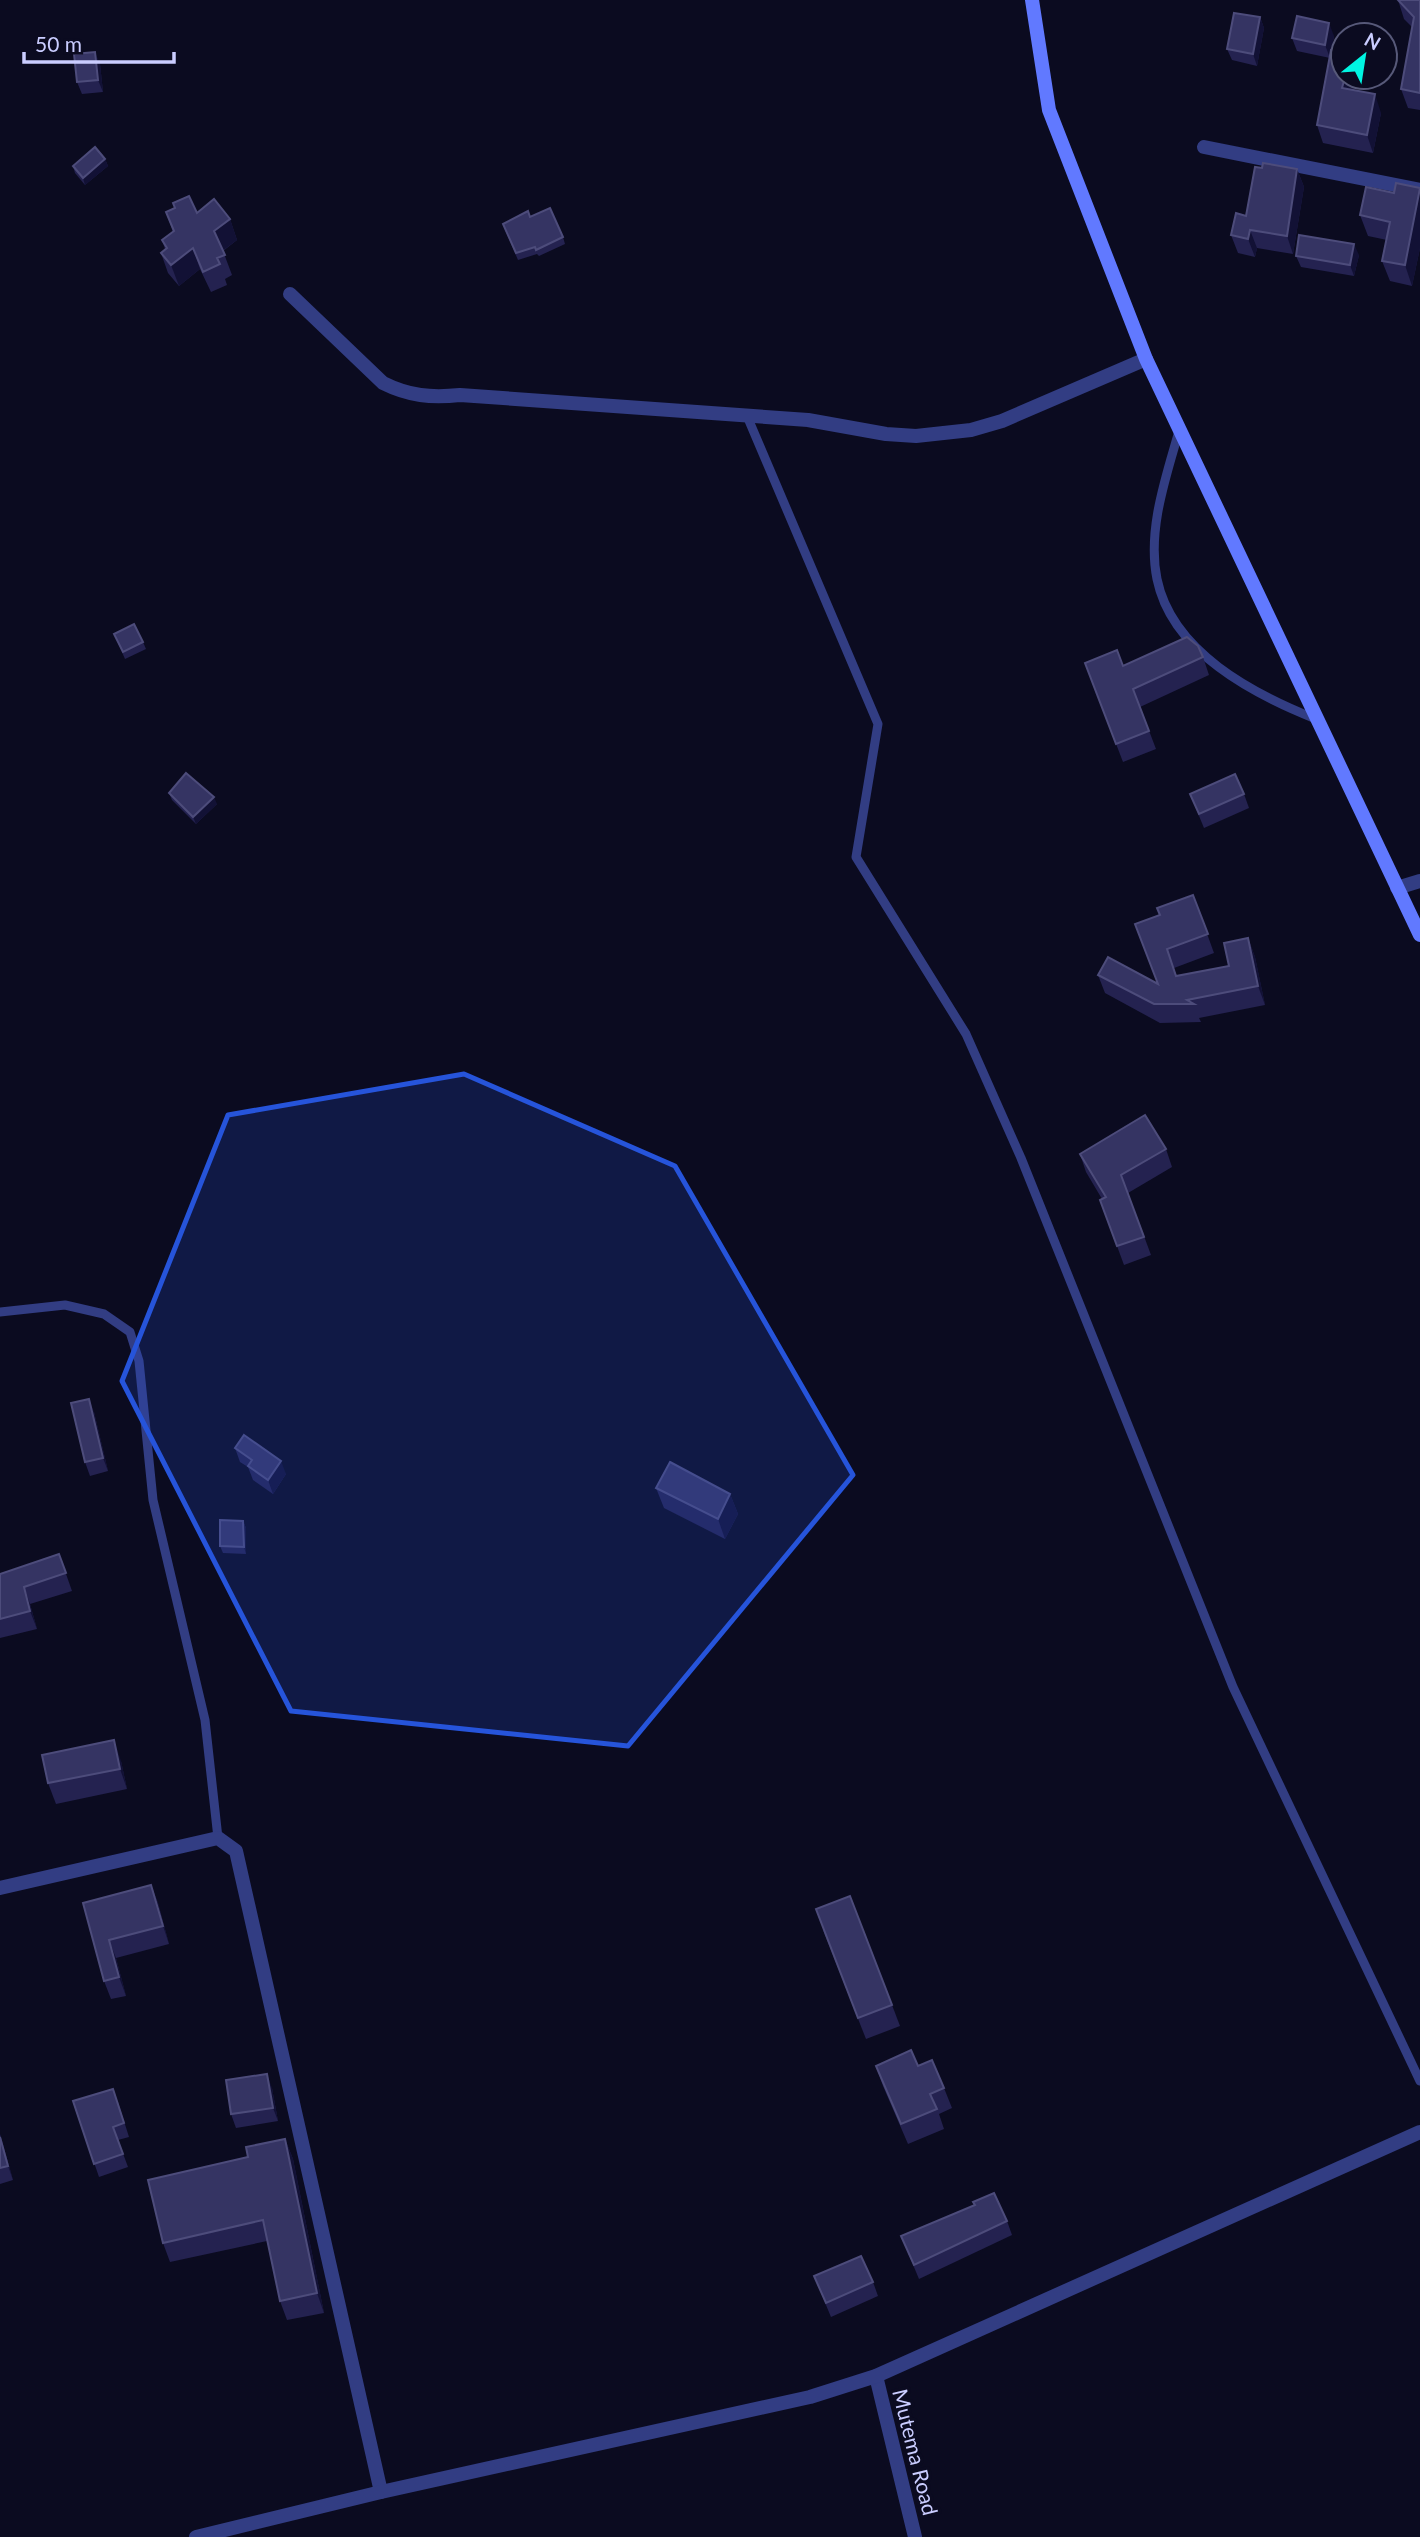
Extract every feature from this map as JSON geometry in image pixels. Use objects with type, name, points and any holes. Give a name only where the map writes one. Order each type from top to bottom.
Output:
[{"type":"main road","points":[[1032,0],[1049,110],[1146,359],[1420,935]]},
{"type":"street","points":[[1204,147],[1420,190]]},
{"type":"street","points":[[290,294],[368,370],[401,392],[422,397],[460,395],[808,420],[886,435],[943,435],[1002,421],[1146,359]]},
{"type":"street","points":[[1397,888],[1420,881]]},
{"type":"street","points":[[0,1888],[218,1838],[236,1851],[381,2492]]},
{"type":"street","points":[[196,2537],[381,2492],[810,2397],[876,2376],[1420,2132]]},
{"type":"street","name":"Mutema Road","points":[[876,2376],[915,2537]]},
{"type":"lane","points":[[747,416],[878,724],[856,857],[966,1034],[1021,1158],[1233,1687],[1420,2081]]},
{"type":"lane","points":[[1180,431],[1164,484],[1156,529],[1157,578],[1167,606],[1182,629],[1211,663],[1294,710],[1316,719]]},
{"type":"lane","points":[[0,1312],[65,1305],[104,1314],[130,1332],[139,1361],[153,1500],[205,1720],[218,1838]]},
{"type":"highlighted area","points":[[464,1074],[675,1166],[853,1475],[628,1746],[291,1711],[122,1381],[228,1115]]},
{"type":"building","points":[[1398,0],[1420,0],[1420,93],[1401,89],[1414,17]]},
{"type":"building","points":[[1234,13],[1260,17],[1253,54],[1227,49]]},
{"type":"building","points":[[1297,16],[1329,23],[1325,45],[1292,38]]},
{"type":"building","points":[[95,52],[98,80],[77,82],[74,54]]},
{"type":"building","points":[[1329,61],[1329,91],[1375,94],[1367,135],[1317,125]]},
{"type":"building","points":[[95,147],[105,159],[83,178],[73,166]]},
{"type":"building","points":[[1263,163],[1297,169],[1287,236],[1250,230],[1248,239],[1231,235],[1236,213],[1246,216],[1255,167],[1262,168]]},
{"type":"building","points":[[1396,183],[1420,188],[1405,265],[1382,261],[1390,222],[1360,215],[1366,187],[1394,193]]},
{"type":"building","points":[[189,196],[197,213],[214,199],[230,219],[214,231],[225,255],[217,258],[220,264],[203,272],[193,248],[171,265],[161,253],[167,248],[162,240],[174,231],[166,212],[175,208],[173,203]]},
{"type":"building","points":[[550,208],[563,237],[536,250],[535,247],[516,253],[503,224],[528,211],[530,217]]},
{"type":"building","points":[[1299,235],[1354,244],[1350,265],[1296,256]]},
{"type":"building","points":[[134,624],[143,642],[123,652],[114,634]]},
{"type":"building","points":[[1187,637],[1198,646],[1203,657],[1133,689],[1149,731],[1116,744],[1085,663],[1117,650],[1123,666]]},
{"type":"building","points":[[186,773],[214,797],[193,817],[169,793]]},
{"type":"building","points":[[1235,774],[1244,794],[1199,814],[1190,794]]},
{"type":"building","points":[[1193,895],[1208,934],[1167,949],[1176,976],[1229,966],[1224,943],[1248,938],[1258,986],[1187,1000],[1194,1004],[1154,1004],[1098,975],[1108,957],[1158,984],[1135,924],[1160,915],[1157,908]]},
{"type":"building","points":[[1145,1115],[1166,1149],[1121,1175],[1144,1237],[1117,1246],[1100,1200],[1106,1197],[1080,1154]]},
{"type":"building","points":[[89,1399],[103,1458],[85,1462],[71,1403]]},
{"type":"building","points":[[244,1435],[281,1461],[268,1480],[248,1466],[252,1460],[235,1448]]},
{"type":"building","points":[[670,1462],[730,1494],[718,1519],[656,1488]]},
{"type":"building","points":[[220,1520],[243,1521],[244,1547],[220,1546]]},
{"type":"building","points":[[59,1554],[66,1573],[24,1587],[30,1611],[0,1619],[0,1574]]},
{"type":"building","points":[[114,1740],[120,1769],[48,1783],[42,1755]]},
{"type":"building","points":[[151,1885],[163,1926],[109,1940],[119,1977],[104,1981],[83,1903]]},
{"type":"building","points":[[850,1896],[892,2005],[858,2018],[816,1909]]},
{"type":"building","points":[[911,2050],[918,2066],[932,2060],[944,2088],[930,2094],[937,2109],[901,2124],[876,2066]]},
{"type":"building","points":[[267,2074],[273,2108],[231,2114],[226,2080]]},
{"type":"building","points":[[113,2089],[124,2123],[113,2127],[123,2154],[94,2164],[73,2101]]},
{"type":"building","points":[[0,2137],[8,2166],[0,2168]]},
{"type":"building","points":[[285,2139],[317,2293],[280,2301],[263,2220],[163,2243],[148,2180],[248,2157],[246,2147]]},
{"type":"building","points":[[994,2193],[1007,2221],[914,2265],[901,2236],[975,2205],[973,2202]]},
{"type":"building","points":[[861,2256],[873,2282],[826,2303],[814,2276]]}]
